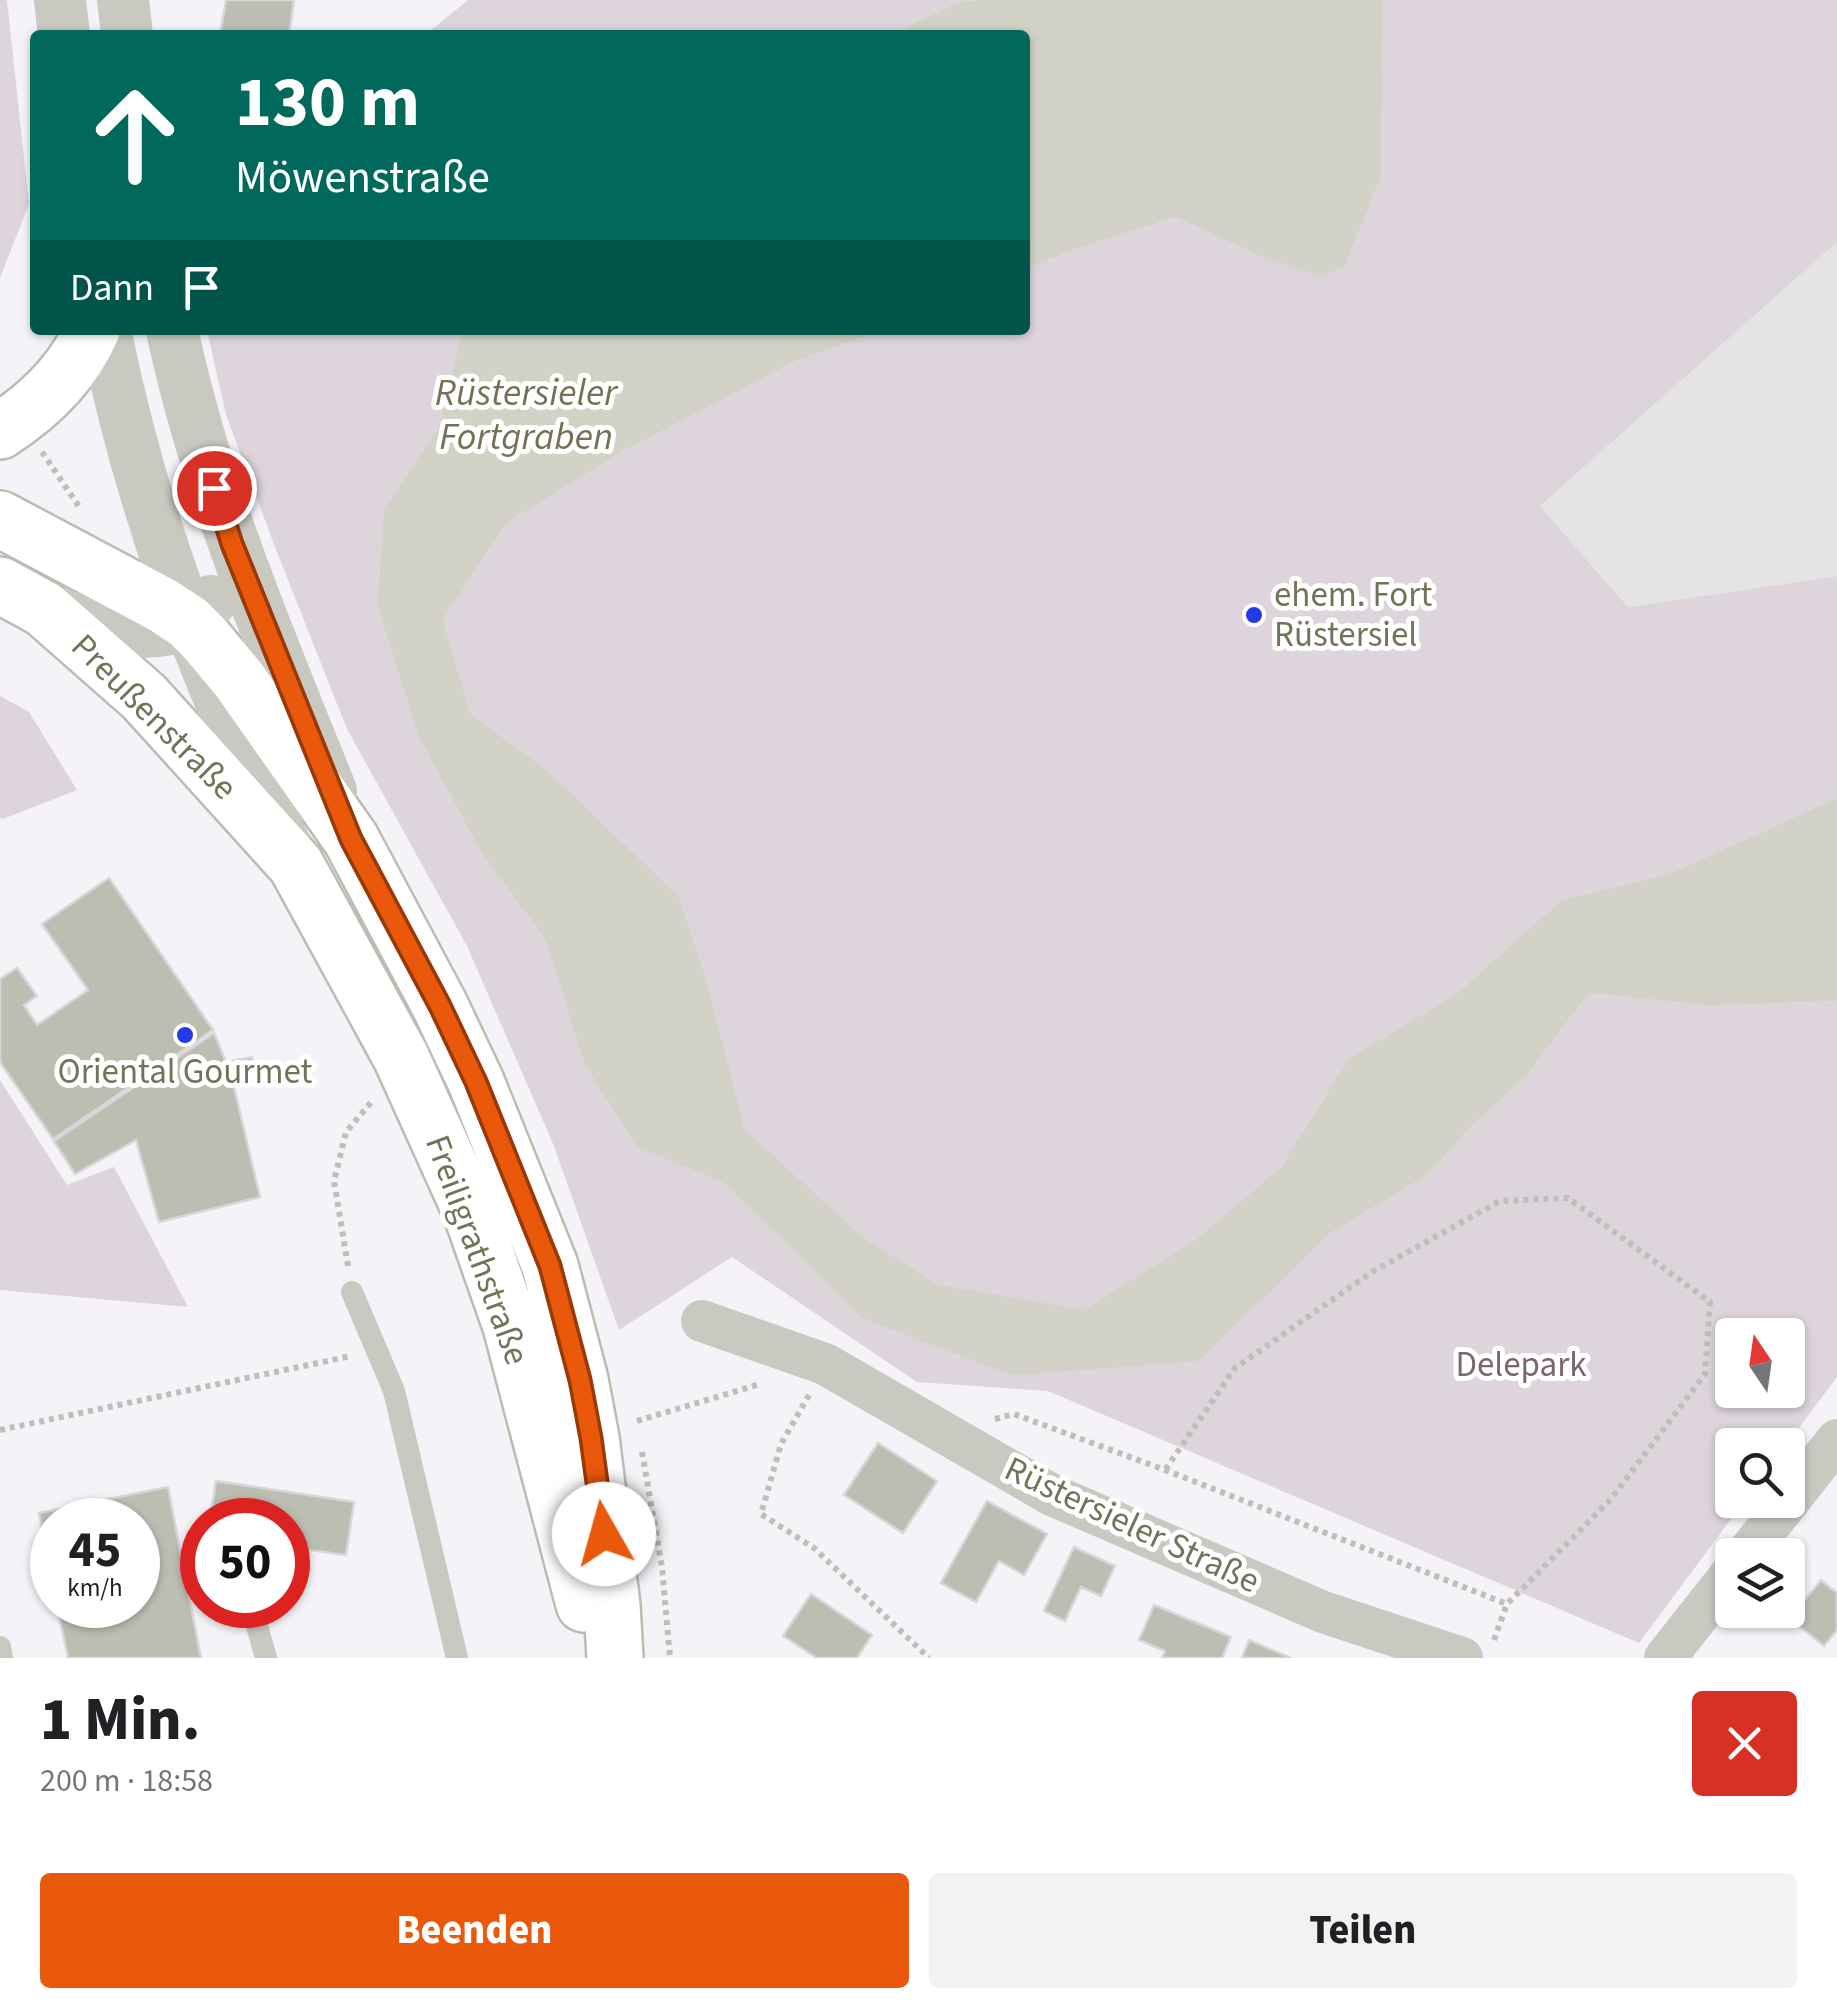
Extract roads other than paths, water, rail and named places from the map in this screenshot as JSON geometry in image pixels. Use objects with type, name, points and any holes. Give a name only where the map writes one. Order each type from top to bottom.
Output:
[{"type":"main road","points":[[0,431],[46,396],[68,370],[89,335]]},
{"type":"main road","name":"Preußenstraße","points":[[0,519],[188,622],[239,680],[351,839]]},
{"type":"main road","name":"Preußenstraße","points":[[22,597],[144,697],[296,866]]},
{"type":"main road","name":"Freiligrathstraße","points":[[351,839],[476,1082],[550,1266],[591,1438],[615,1658]]},
{"type":"main road","name":"Freiligrathstraße","points":[[296,866],[401,1057],[471,1212],[511,1326],[600,1658]]},
{"type":"street","points":[[60,0],[63,30]]},
{"type":"street","points":[[123,0],[126,30]]},
{"type":"street","points":[[106,335],[144,493],[188,622],[251,772],[296,866]]},
{"type":"street","points":[[173,335],[232,544],[351,839]]},
{"type":"street","points":[[22,597],[115,630],[158,630],[188,622],[213,600],[230,564],[232,544]]},
{"type":"street","name":"Rüstersieler Straße","points":[[702,1321],[825,1364],[1052,1494],[1323,1612],[1478,1649]]},
{"type":"street","points":[[1759,1538],[1837,1440]]},
{"type":"street","points":[[1665,1658],[1715,1595]]},
{"type":"lane","points":[[352,1292],[394,1391],[457,1658]]},
{"type":"lane","points":[[258,1628],[266,1658]]},
{"type":"lane","points":[[0,1648],[2,1658]]},
{"type":"water","points":[[1383,0],[1381,176],[1344,267],[1320,276],[1257,255],[1176,217],[1030,268],[1030,30],[899,30],[956,3]]},
{"type":"water","name":"Rüstersieler Fortgraben","points":[[461,335],[870,335],[796,361],[622,452],[507,523],[443,620],[471,714],[547,770],[679,896],[708,984],[745,1129],[863,1237],[939,1285],[1084,1310],[1196,1240],[1280,1168],[1349,1058],[1456,994],[1561,900],[1666,875],[1837,798],[1837,1001],[1710,1006],[1589,993],[1527,1075],[1426,1176],[1331,1233],[1199,1361],[1011,1375],[862,1318],[726,1184],[635,1146],[584,1064],[545,939],[482,854],[419,738],[377,606],[384,509],[439,426]]},
{"type":"place","name":"ehem. Fort Rüstersiel","points":[[1254,615]]},
{"type":"place","name":"Oriental Gourmet","points":[[185,1035]]},
{"type":"park label","name":"Delepark","points":[[1521,1365]]}]
